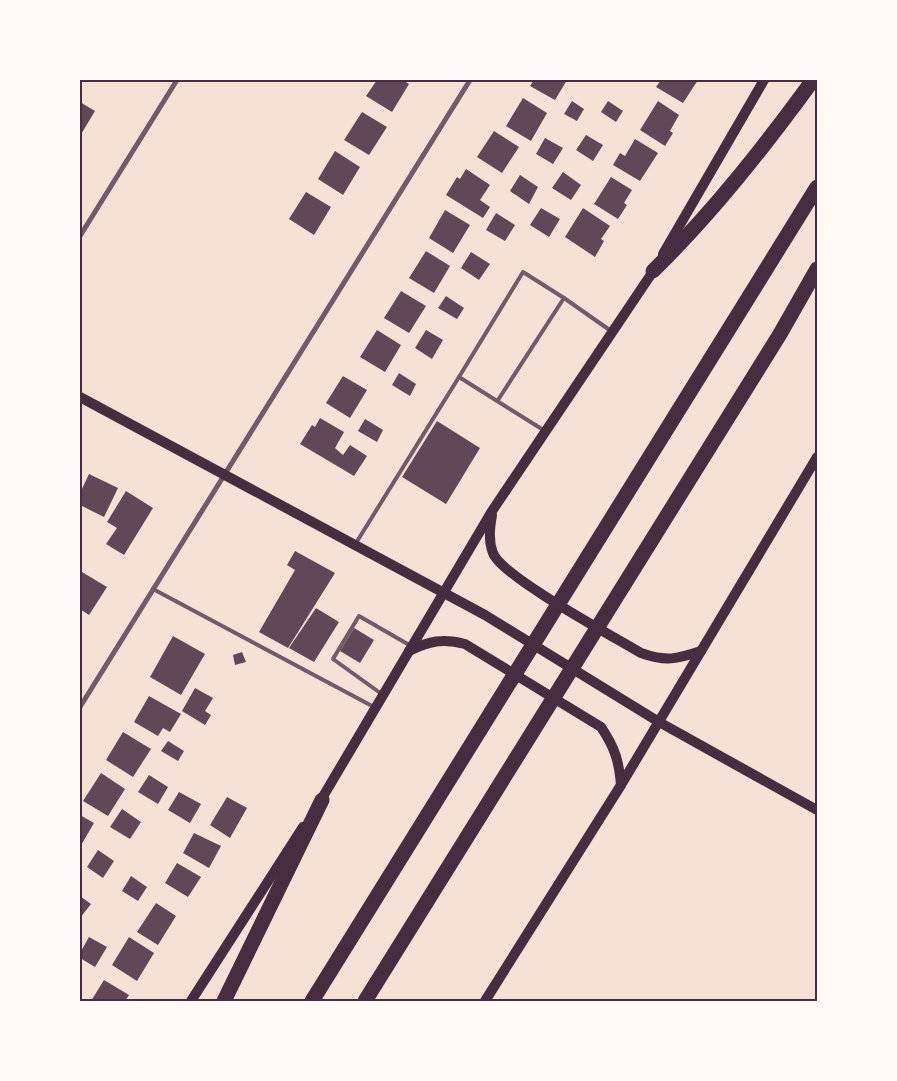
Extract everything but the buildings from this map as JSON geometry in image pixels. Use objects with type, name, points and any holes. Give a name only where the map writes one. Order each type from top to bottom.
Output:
[{"type":"highway","points":[[654,271],[696,228],[776,131],[814,80]]},
{"type":"highway","points":[[312,1001],[817,186]]},
{"type":"highway","points":[[365,1001],[770,351],[817,269]]},
{"type":"highway","points":[[224,1001],[322,800]]},
{"type":"main road","points":[[191,1001],[294,839],[322,800],[442,592],[492,511],[611,331],[654,271],[764,80]]},
{"type":"main road","points":[[80,397],[485,615],[658,722],[817,810]]},
{"type":"main road","points":[[485,1001],[621,785],[817,457]]},
{"type":"main road","points":[[492,511],[489,533],[493,554],[514,576],[641,653],[659,660],[679,658],[701,650]]},
{"type":"main road","points":[[410,649],[428,642],[448,640],[465,644],[601,727],[613,745],[619,764],[621,785]]},
{"type":"street","points":[[80,236],[178,80]]},
{"type":"street","points":[[80,707],[470,80]]},
{"type":"lane","points":[[354,545],[523,272],[611,331]]},
{"type":"lane","points":[[498,400],[564,298]]},
{"type":"lane","points":[[459,377],[545,431]]},
{"type":"lane","points":[[153,589],[375,707]]},
{"type":"lane","points":[[383,695],[333,659],[359,616],[410,649]]}]
